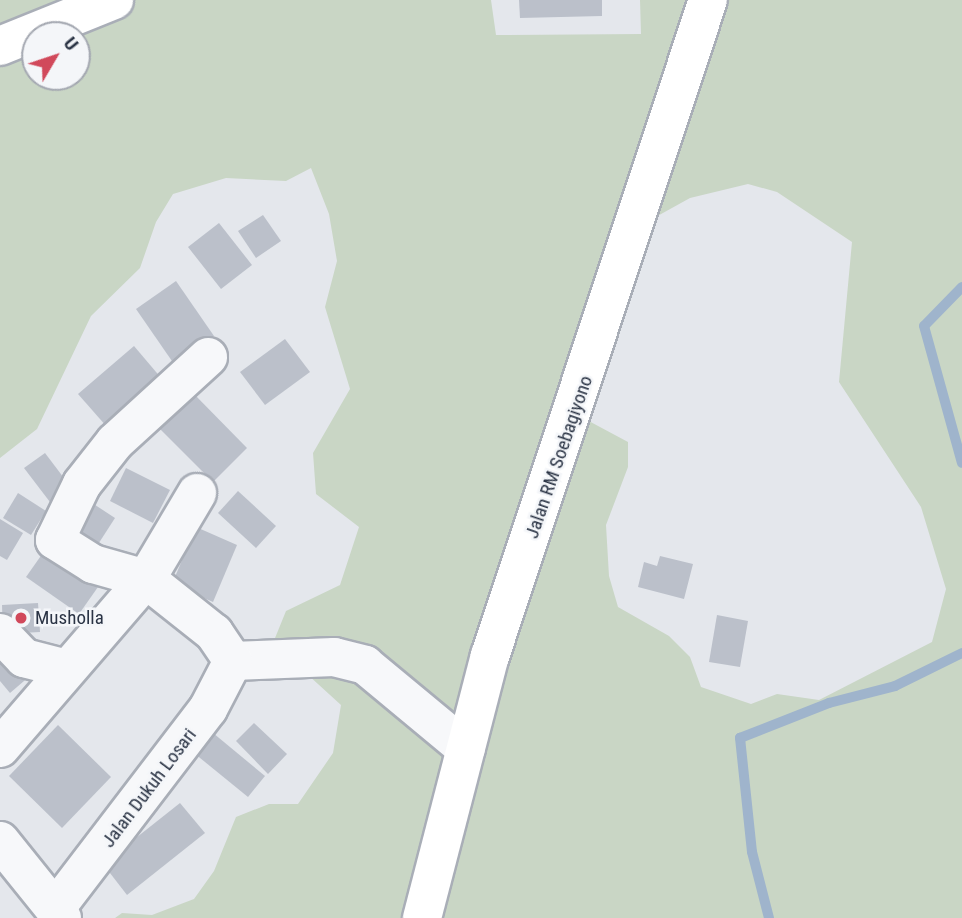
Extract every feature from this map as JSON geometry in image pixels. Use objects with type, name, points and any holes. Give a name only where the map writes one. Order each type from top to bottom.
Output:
[{"type":"main road","points":[[0,46],[114,0]]},
{"type":"main road","name":"Jalan RM Soebagiyono","points":[[422,918],[490,656],[708,0]]},
{"type":"street","points":[[208,356],[116,442],[58,525],[55,540],[67,551],[146,579],[214,633],[233,661],[334,657],[365,666],[466,749]]},
{"type":"street","points":[[0,748],[146,579],[197,493]]},
{"type":"street","points":[[0,633],[24,657],[67,669]]},
{"type":"street","name":"Jalan Dukuh Losari","points":[[0,841],[59,914],[208,709],[233,661]]},
{"type":"green space","points":[[0,0],[491,0],[496,35],[641,34],[640,0],[962,0],[962,918],[115,918],[122,913],[152,915],[194,899],[214,871],[236,817],[269,804],[298,804],[333,753],[341,705],[273,643],[286,611],[340,585],[359,527],[316,494],[313,453],[350,389],[325,307],[337,261],[329,214],[311,168],[286,181],[226,178],[173,194],[156,222],[140,268],[91,316],[37,429],[0,458]],"holes":[[[748,184],[777,192],[852,242],[839,382],[921,507],[946,589],[932,642],[819,700],[777,694],[751,704],[701,687],[690,657],[669,636],[618,607],[609,576],[606,525],[628,467],[628,442],[557,404],[616,239],[690,198]]]},
{"type":"building","points":[[519,0],[602,0],[602,16],[520,18]]},
{"type":"building","points":[[263,215],[281,241],[256,258],[238,231]]},
{"type":"building","points":[[219,223],[252,265],[221,289],[188,247]]},
{"type":"building","points":[[176,281],[214,336],[174,364],[136,309]]},
{"type":"building","points":[[285,339],[310,372],[265,405],[240,372]]},
{"type":"building","points":[[134,346],[162,379],[107,427],[78,394]]},
{"type":"building","points":[[193,393],[247,448],[213,482],[158,427]]},
{"type":"building","points":[[45,453],[73,490],[53,506],[24,468]]},
{"type":"building","points":[[126,468],[170,490],[153,523],[110,501]]},
{"type":"building","points":[[238,491],[276,526],[256,548],[218,513]]},
{"type":"building","points":[[18,493],[46,511],[31,535],[3,518]]},
{"type":"building","points":[[86,499],[115,518],[95,549],[66,530]]},
{"type":"building","points":[[0,519],[23,533],[7,560],[0,556]]},
{"type":"building","points":[[196,527],[237,545],[213,602],[172,584]]},
{"type":"building","points":[[45,550],[98,587],[79,614],[26,577]]},
{"type":"building","points":[[660,556],[693,564],[684,599],[638,587],[644,562],[657,566]]},
{"type":"building","name":"Musholla","points":[[38,603],[40,632],[3,634],[2,605]]},
{"type":"building","points":[[717,615],[748,621],[740,667],[709,662]]},
{"type":"building","points":[[0,646],[31,675],[10,693],[0,681]]},
{"type":"building","points":[[254,723],[287,754],[268,774],[236,741]]},
{"type":"building","points":[[58,725],[111,777],[62,828],[9,776]]},
{"type":"building","points":[[207,728],[265,776],[248,797],[189,749]]},
{"type":"building","points":[[180,803],[205,833],[127,895],[103,864]]},
{"type":"waterway","points":[[962,287],[924,326],[962,463]]},
{"type":"waterway","points":[[769,918],[752,852],[740,738],[829,703],[895,686],[962,653]]},
{"type":"place","name":"Musholla","points":[[21,618]]}]
